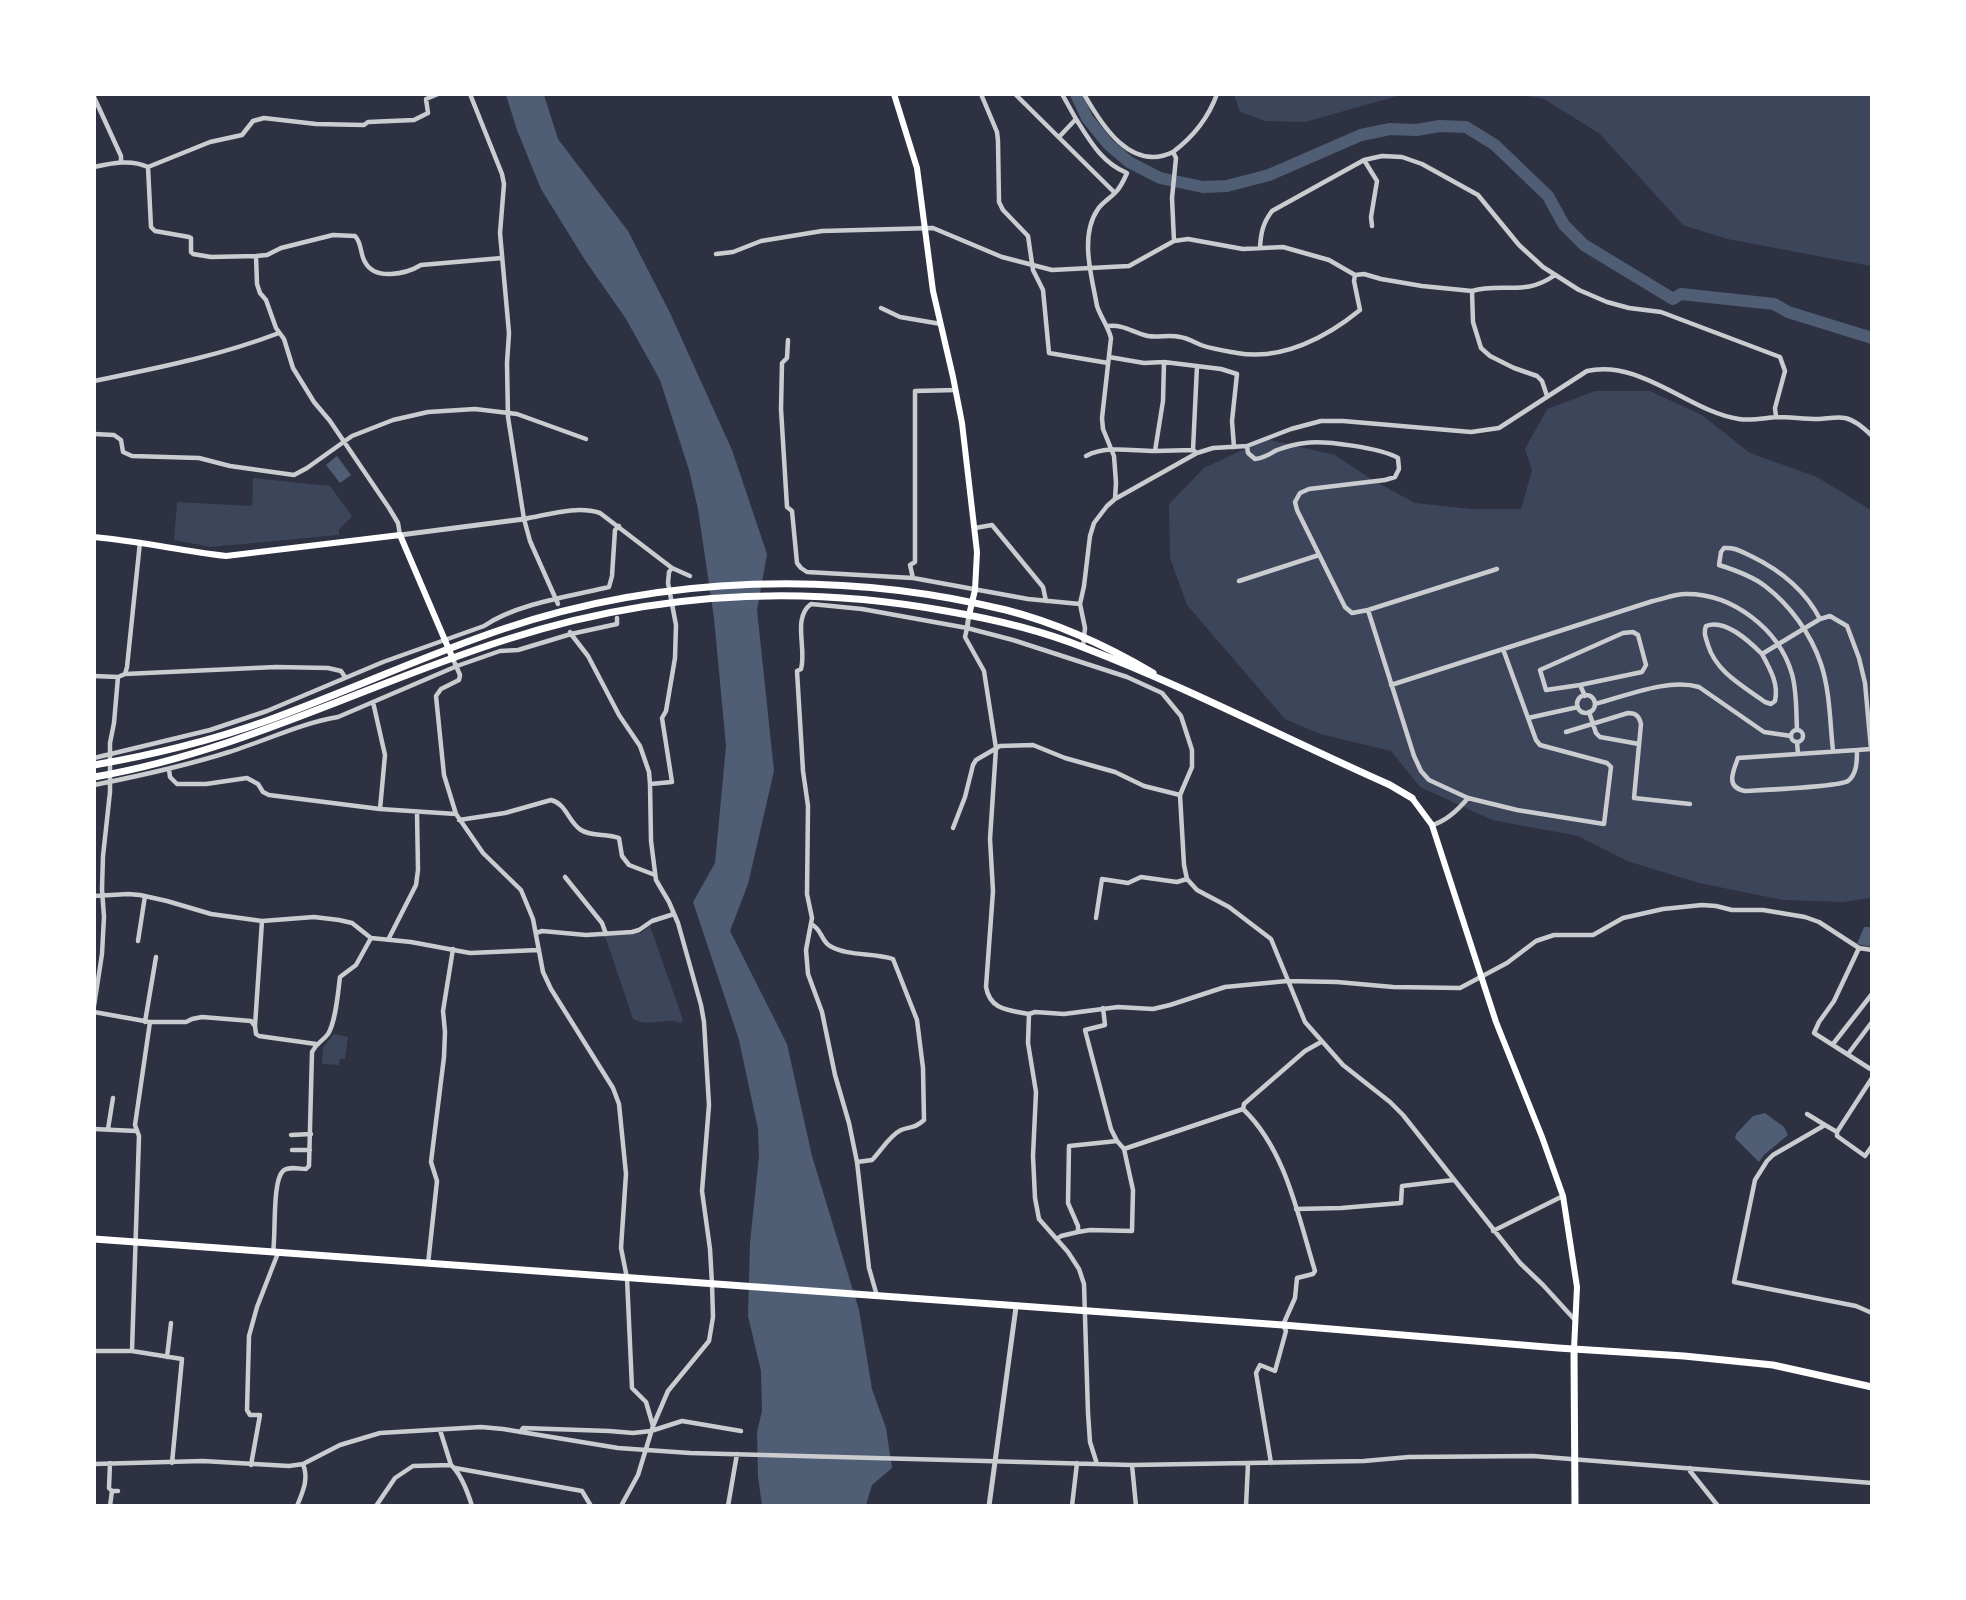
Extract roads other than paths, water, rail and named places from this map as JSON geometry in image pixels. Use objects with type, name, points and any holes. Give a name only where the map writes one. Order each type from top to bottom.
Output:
[{"type":"main road","points":[[894,94],[917,168],[933,291],[956,390],[977,552],[975,590],[969,615]]},
{"type":"main road","points":[[94,537],[226,556],[400,535],[455,663]]},
{"type":"main road","points":[[94,765],[110,759],[161,752],[265,721],[448,648],[506,628],[586,607],[665,593],[725,586],[790,585],[874,588],[927,594],[972,603],[1007,611],[1085,638],[1184,690]]},
{"type":"main road","points":[[94,777],[110,778],[266,731],[455,663],[508,639],[587,617],[666,602],[725,596],[791,595],[864,598],[969,615],[1006,623],[1083,647],[1184,690],[1390,785],[1412,798],[1432,825],[1496,1022],[1563,1196],[1577,1287],[1574,1349],[1575,1506]]},
{"type":"main road","points":[[94,1239],[1684,1356],[1773,1365],[1872,1387]]},
{"type":"street","points":[[148,167],[210,142],[242,135],[253,121],[264,118],[316,124],[354,125],[364,125],[368,122],[414,120],[428,113],[426,99],[438,94]]},
{"type":"street","points":[[470,94],[504,184],[500,233],[509,333],[508,412],[524,519],[530,541],[557,601]]},
{"type":"street","points":[[981,94],[997,132],[999,202],[1003,210],[1028,236],[1032,266],[1043,290],[1049,352],[1108,360],[1164,362],[1221,369],[1237,374],[1232,422],[1234,447]]},
{"type":"street","points":[[1015,94],[1115,193]]},
{"type":"street","points":[[1062,94],[1100,155],[1117,169],[1127,173],[1115,193],[1098,208],[1090,224],[1088,249],[1097,306],[1108,326],[1111,338],[1102,418],[1103,429],[1112,448],[1116,483],[1115,499]]},
{"type":"street","points":[[1084,94],[1099,120],[1115,140],[1134,152],[1147,156],[1165,156],[1190,140],[1206,119],[1217,94]]},
{"type":"street","points":[[95,96],[121,156],[121,162]]},
{"type":"street","points":[[1059,137],[1076,119]]},
{"type":"street","points":[[1173,152],[1176,158],[1172,189],[1174,242]]},
{"type":"street","points":[[1260,247],[1261,231],[1272,211],[1364,160],[1382,156],[1402,157],[1422,164],[1478,195],[1519,245],[1555,275],[1607,302],[1629,308],[1661,312],[1780,357],[1785,371],[1775,408],[1776,417]]},
{"type":"street","points":[[1364,160],[1377,181],[1371,217],[1372,226]]},
{"type":"street","points":[[94,167],[121,162],[141,163],[148,167]]},
{"type":"street","points":[[148,167],[151,227],[155,231],[191,238],[193,254],[267,255],[281,248],[333,235],[355,236],[358,239],[363,260],[377,273],[410,272],[421,265],[502,258]]},
{"type":"street","points":[[716,254],[733,252],[761,241],[822,231],[933,228],[976,248],[1052,270],[1129,266],[1174,242],[1188,239],[1243,249],[1283,247],[1329,260],[1354,275],[1364,274],[1402,283],[1472,291],[1486,287],[1520,289],[1537,286],[1555,275]]},
{"type":"street","points":[[256,256],[257,284],[279,333],[284,339],[290,361],[302,384],[389,508],[398,523],[400,535],[588,510],[600,513],[672,568],[690,576]]},
{"type":"street","points":[[1108,326],[1122,326],[1145,336],[1183,337],[1203,345],[1240,353],[1271,352],[1311,342],[1344,323],[1360,310],[1354,275]]},
{"type":"street","points":[[1472,291],[1473,322],[1481,348],[1490,356],[1537,376],[1542,381],[1547,396]]},
{"type":"street","points":[[881,308],[900,316],[941,324]]},
{"type":"street","points":[[94,381],[171,365],[248,345],[279,333]]},
{"type":"street","points":[[788,340],[787,358],[782,363],[783,457],[787,507],[792,511],[797,562],[801,568],[807,572],[913,578],[975,590],[1080,604]]},
{"type":"street","points":[[1155,452],[1163,400],[1164,362]]},
{"type":"street","points":[[1195,451],[1197,366]]},
{"type":"street","points":[[1086,456],[1095,451],[1112,448],[1155,452],[1247,446],[1291,429],[1320,421],[1471,432],[1498,428],[1587,371],[1600,368],[1617,370],[1678,393],[1722,416],[1741,420],[1776,417],[1819,419],[1844,417],[1854,421],[1872,436]]},
{"type":"street","points":[[913,578],[910,565],[915,562],[915,391],[956,390]]},
{"type":"street","points":[[94,434],[114,435],[121,440],[123,452],[132,456],[199,458],[230,466],[294,475],[352,436],[393,420],[428,412],[475,409],[508,412],[586,439]]},
{"type":"street","points":[[1247,446],[1248,453],[1255,459],[1265,458],[1278,450],[1306,442],[1388,453],[1398,458],[1399,469],[1395,477],[1309,489],[1300,493],[1295,502],[1345,607],[1352,613],[1497,569]]},
{"type":"street","points":[[1083,647],[1085,628],[1080,604],[1094,523],[1115,499],[1195,451]]},
{"type":"street","points":[[975,528],[992,525],[1043,587],[1046,601]]},
{"type":"street","points":[[94,758],[110,759],[210,730],[287,703],[345,677],[484,626],[498,616],[609,587],[612,576],[615,530],[619,526]]},
{"type":"street","points":[[125,674],[140,542]]},
{"type":"street","points":[[1820,619],[1803,594],[1777,570],[1732,547],[1724,548],[1721,552],[1719,565],[1744,574],[1764,585],[1786,604],[1804,629],[1821,664],[1833,751]]},
{"type":"street","points":[[1239,582],[1319,555]]},
{"type":"street","points":[[650,784],[672,782],[662,718],[666,711],[675,658],[676,625],[668,583],[669,572],[672,568]]},
{"type":"street","points":[[1391,685],[1653,601],[1684,594],[1708,597],[1754,618],[1779,645],[1791,672],[1796,692],[1797,729],[1803,734],[1801,740],[1797,742]]},
{"type":"street","points":[[874,1296],[857,1162],[822,1012],[808,974],[806,950],[811,924],[807,894],[808,806],[803,771],[797,671],[801,669],[804,661],[801,621],[805,609],[811,604],[862,609],[967,628],[1013,640],[1126,677],[1162,693],[1181,716],[1192,750],[1192,767],[1180,795],[1184,865],[1187,879],[1197,890],[1229,907],[1271,939],[1305,1022],[1351,1073],[1403,1115],[1493,1231],[1520,1263],[1575,1320]]},
{"type":"street","points":[[1368,610],[1414,756],[1421,771],[1429,780],[1468,798],[1517,810],[1604,824],[1611,767],[1607,763],[1540,745],[1536,740],[1503,649]]},
{"type":"street","points":[[969,615],[965,637],[984,671],[996,748],[990,839],[993,891],[986,987],[988,999],[995,1005],[1029,1014],[1035,1012],[1064,1014],[1103,1008],[1153,1009],[1225,987],[1287,981],[1460,988],[1507,963],[1536,941],[1554,935],[1593,935],[1623,918],[1663,909],[1702,905],[1805,917],[1819,922],[1859,948],[1872,950]]},
{"type":"street","points":[[1762,654],[1820,619],[1830,616],[1847,626],[1859,658],[1865,683],[1871,749],[1738,758],[1730,778],[1731,783],[1738,790],[1745,791],[1831,785],[1847,781],[1854,773],[1857,750]]},
{"type":"street","points":[[94,785],[110,778],[169,769],[236,750],[319,720],[338,717],[455,663],[500,651],[518,650],[571,633],[616,624],[616,618]]},
{"type":"street","points":[[1711,624],[1733,630],[1762,654],[1771,670],[1775,685],[1775,701],[1771,704],[1765,702],[1719,667],[1710,652],[1704,630],[1711,624]]},
{"type":"street","points":[[1633,632],[1638,635],[1646,664],[1642,672],[1580,685],[1546,690],[1540,670],[1623,633],[1633,632]]},
{"type":"street","points":[[571,633],[592,662],[619,715],[640,746],[649,772],[651,841],[655,875],[674,914],[697,991],[704,1022],[709,1105],[702,1191],[716,1285],[709,1341],[668,1391],[644,1450],[638,1475],[621,1506]]},
{"type":"street","points":[[455,663],[459,680],[441,689],[436,696],[444,776],[456,814],[483,853],[521,890],[536,933],[543,972],[551,989],[613,1088],[619,1104],[626,1174],[621,1248],[627,1278],[632,1388],[646,1402],[652,1429]]},
{"type":"street","points":[[94,676],[118,677],[125,674],[328,668],[341,670],[345,677]]},
{"type":"street","points":[[94,1006],[102,954],[103,856],[118,677]]},
{"type":"street","points":[[1595,704],[1674,684],[1690,684],[1699,687],[1764,732],[1791,736],[1797,742],[1798,754]]},
{"type":"street","points":[[1580,685],[1585,696],[1593,699],[1595,704],[1594,709],[1589,712],[1581,712],[1578,707],[1580,698],[1585,696]]},
{"type":"street","points":[[373,702],[386,755],[380,809]]},
{"type":"street","points":[[1528,718],[1578,707]]},
{"type":"street","points":[[1589,712],[1596,733],[1600,737],[1639,744]]},
{"type":"street","points":[[1566,732],[1634,713],[1641,724],[1634,798],[1690,804]]},
{"type":"street","points":[[1791,736],[1792,732],[1797,729]]},
{"type":"street","points":[[952,828],[966,797],[976,760],[996,748],[1015,744],[1033,745],[1065,758],[1114,772],[1144,786],[1180,795]]},
{"type":"street","points":[[169,769],[170,777],[177,784],[206,784],[247,778],[258,783],[263,792],[269,795],[380,809],[456,814]]},
{"type":"street","points":[[1432,825],[1441,823],[1459,809],[1468,798]]},
{"type":"street","points":[[459,820],[505,813],[551,800],[557,801],[566,810],[577,828],[584,832],[619,838],[622,856],[629,865],[655,875]]},
{"type":"street","points":[[389,938],[416,885],[417,812]]},
{"type":"street","points":[[566,877],[602,923],[606,934]]},
{"type":"street","points":[[1096,918],[1102,879],[1128,883],[1141,877],[1177,882],[1187,879]]},
{"type":"street","points":[[94,896],[128,894],[145,896],[211,914],[262,921],[314,917],[339,920],[352,922],[371,938],[389,938],[470,953],[538,950]]},
{"type":"street","points":[[138,941],[145,896]]},
{"type":"street","points":[[536,933],[542,931],[586,935],[639,930],[652,921],[674,914]]},
{"type":"street","points":[[262,921],[256,1034],[316,1044]]},
{"type":"street","points":[[811,924],[816,926],[830,946],[893,959],[917,1020],[923,1068],[924,1120],[915,1127],[901,1130],[894,1135],[872,1160],[857,1162]]},
{"type":"street","points":[[251,1465],[260,1415],[250,1415],[247,1410],[249,1336],[276,1253],[275,1194],[283,1170],[306,1169],[309,1166],[312,1052],[316,1044],[329,1033],[332,1025],[340,977],[356,965],[371,938]]},
{"type":"street","points":[[1859,948],[1834,1001],[1814,1033],[1872,1070]]},
{"type":"street","points":[[428,1264],[437,1181],[431,1162],[444,1057],[444,1003],[453,949]]},
{"type":"street","points":[[132,1351],[139,1136],[136,1131],[156,957]]},
{"type":"street","points":[[148,965],[154,966]]},
{"type":"street","points":[[151,986],[157,988]]},
{"type":"street","points":[[1833,1044],[1872,994]]},
{"type":"street","points":[[1058,1239],[1061,1236],[1090,1230],[1132,1231],[1132,1190],[1124,1149],[1111,1129],[1085,1030],[1105,1025],[1103,1008]]},
{"type":"street","points":[[94,1012],[148,1022],[186,1022],[202,1017],[250,1021],[255,1026]]},
{"type":"street","points":[[1029,1014],[1028,1043],[1036,1092],[1033,1156],[1035,1198],[1042,1224],[1058,1239],[1079,1269],[1084,1284],[1089,1432],[1097,1464]]},
{"type":"street","points":[[1848,1054],[1872,1022]]},
{"type":"street","points":[[1243,1109],[1244,1104],[1305,1051],[1321,1042]]},
{"type":"street","points":[[1837,1132],[1872,1078]]},
{"type":"street","points":[[108,1129],[113,1098]]},
{"type":"street","points":[[1124,1149],[1243,1109]]},
{"type":"street","points":[[1243,1109],[1269,1140],[1296,1209],[1315,1271],[1313,1274],[1297,1278],[1295,1298],[1283,1325],[1286,1331],[1275,1371],[1260,1365],[1256,1373],[1271,1463]]},
{"type":"street","points":[[1807,1114],[1837,1132],[1837,1136],[1872,1161]]},
{"type":"street","points":[[1825,1125],[1773,1155],[1755,1180],[1734,1282],[1856,1306],[1872,1313]]},
{"type":"street","points":[[94,1129],[136,1131]]},
{"type":"street","points":[[291,1135],[310,1134]]},
{"type":"street","points":[[1078,1232],[1078,1226],[1068,1203],[1069,1146],[1117,1141]]},
{"type":"street","points":[[1865,1156],[1872,1146]]},
{"type":"street","points":[[292,1150],[310,1150]]},
{"type":"street","points":[[1296,1209],[1401,1203],[1402,1186],[1453,1180]]},
{"type":"street","points":[[1493,1231],[1563,1196]]},
{"type":"street","points":[[989,1506],[1016,1307]]},
{"type":"street","points":[[167,1357],[171,1323]]},
{"type":"street","points":[[94,1351],[132,1351],[182,1359],[172,1463]]},
{"type":"street","points":[[520,1431],[523,1428],[633,1433],[682,1421],[741,1431]]},
{"type":"street","points":[[94,1464],[203,1461],[290,1466],[303,1464],[340,1445],[380,1433],[481,1427],[644,1450],[739,1454],[1132,1465],[1533,1456],[1872,1483]]},
{"type":"street","points":[[440,1430],[453,1467],[472,1506]]},
{"type":"street","points":[[728,1506],[739,1454]]},
{"type":"street","points":[[110,1463],[109,1488],[112,1491],[110,1506]]},
{"type":"street","points":[[1072,1506],[1077,1463]]},
{"type":"street","points":[[297,1506],[307,1474],[303,1464]]},
{"type":"street","points":[[1246,1506],[1248,1464]]},
{"type":"street","points":[[1132,1465],[1136,1506]]},
{"type":"street","points":[[376,1506],[395,1478],[413,1466],[453,1467],[582,1491],[591,1506]]},
{"type":"street","points":[[1690,1468],[1718,1506]]},
{"type":"street","points":[[112,1491],[118,1491]]},
{"type":"waterway","points":[[1076,94],[1087,118],[1108,144],[1129,162],[1160,178],[1203,187],[1227,186],[1269,175],[1361,135],[1390,129],[1466,127],[1495,145],[1548,196],[1564,225],[1584,245],[1673,299],[1681,294],[1774,304],[1788,312],[1872,338]]}]
